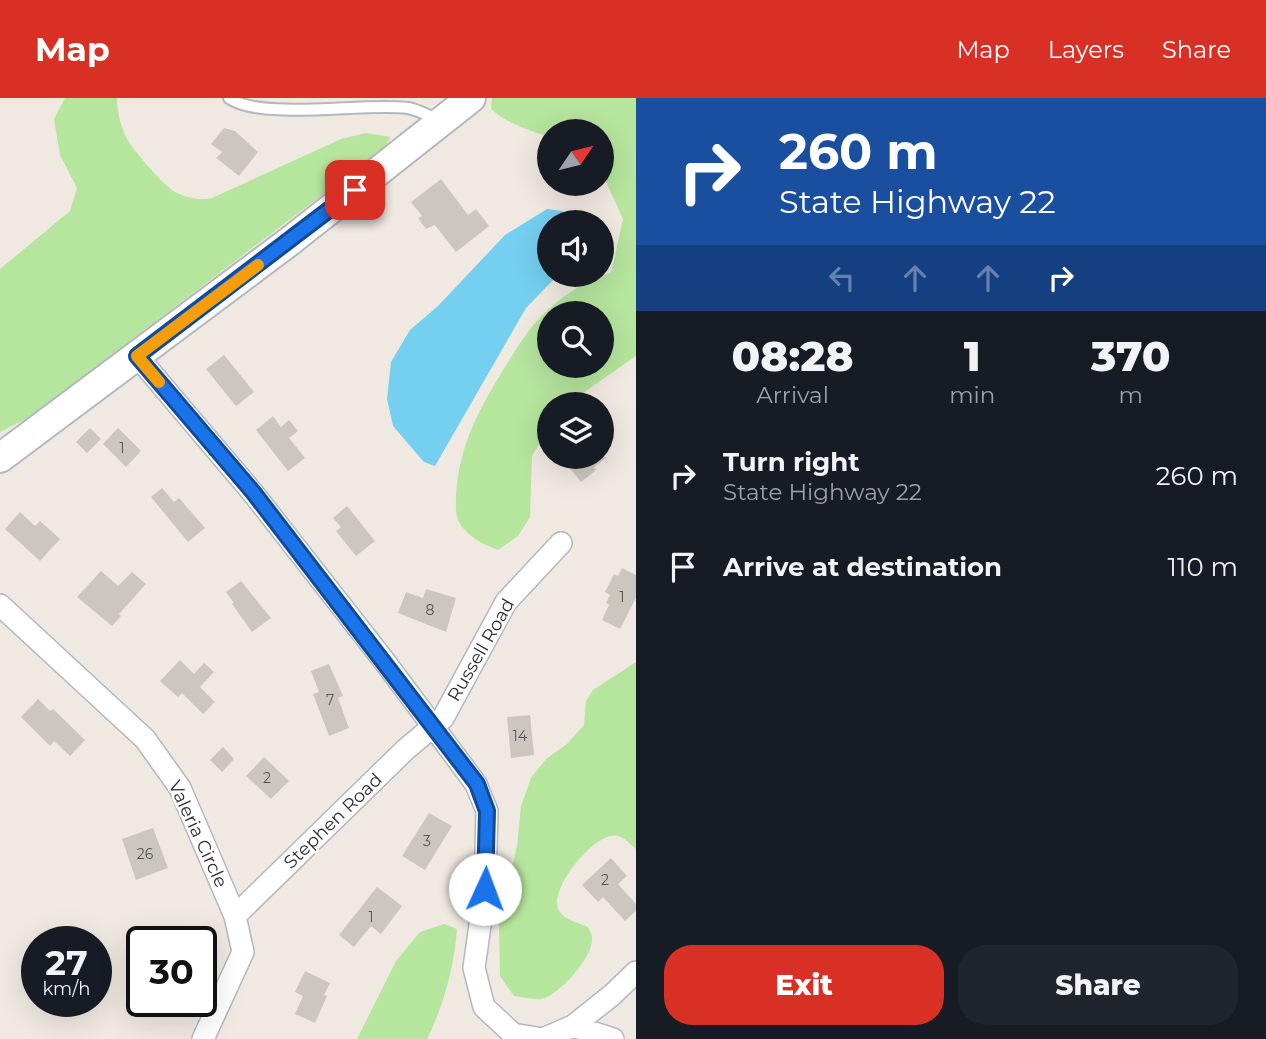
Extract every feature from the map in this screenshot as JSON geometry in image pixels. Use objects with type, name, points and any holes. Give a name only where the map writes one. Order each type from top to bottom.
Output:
[{"type":"main road","points":[[0,458],[290,241],[471,98]]},
{"type":"street","points":[[137,356],[253,492],[477,784],[487,811],[485,889],[474,968],[484,1006],[513,1034],[542,1039],[573,1026],[636,972]]},
{"type":"street","name":"Russell Road","points":[[431,726],[443,718],[506,602],[561,543]]},
{"type":"street","name":"Valeria Circle","points":[[0,605],[145,738],[180,788],[235,916],[243,952],[203,1039]]},
{"type":"street","name":"Stephen Road","points":[[235,916],[431,726]]},
{"type":"street","points":[[573,1026],[613,1039]]},
{"type":"lane","points":[[229,98],[247,106],[409,108],[442,121]]},
{"type":"green space","points":[[65,98],[117,98],[123,130],[140,157],[175,192],[198,199],[212,198],[341,139],[366,133],[391,137],[385,147],[30,417],[0,432],[0,269],[70,211],[77,188],[60,155],[54,119]]},
{"type":"green space","points":[[492,98],[636,98],[636,356],[614,371],[614,301],[559,301],[579,287],[614,287],[614,260],[623,219],[612,196],[614,119],[537,119],[537,133],[511,123],[491,109]]},
{"type":"green space","points":[[537,320],[537,378],[604,378],[584,392],[537,392],[537,448],[532,456],[530,517],[518,536],[498,550],[471,536],[462,527],[456,513],[458,477],[467,442],[480,410]]},
{"type":"green space","points":[[636,662],[636,849],[625,839],[618,836],[609,837],[598,842],[576,863],[560,890],[557,902],[559,911],[568,919],[588,927],[592,937],[588,954],[566,983],[549,996],[539,999],[514,996],[500,976],[499,923],[517,846],[521,806],[531,778],[546,759],[567,744],[584,725],[586,701],[593,690]]},
{"type":"green space","points":[[444,924],[457,929],[456,942],[443,1000],[427,1039],[357,1039],[396,961],[420,932]]},
{"type":"water","points":[[537,215],[537,287],[546,287],[526,308],[435,466],[424,462],[393,426],[387,399],[391,362],[410,330],[438,306],[505,235]]},
{"type":"building","points":[[224,128],[235,131],[258,152],[239,176],[216,158],[222,152],[211,144]]},
{"type":"building","points":[[441,179],[468,215],[476,209],[489,226],[456,252],[435,225],[426,229],[418,218],[422,216],[411,202]]},
{"type":"building","points":[[224,355],[254,392],[236,406],[206,369]]},
{"type":"building","points":[[273,416],[281,427],[289,420],[298,431],[289,438],[305,458],[288,471],[256,430]]},
{"type":"building","points":[[90,428],[101,439],[87,453],[76,442]]},
{"type":"building","points":[[118,428],[141,451],[126,467],[103,444]]},
{"type":"building","points":[[571,469],[595,469],[596,470],[581,482]]},
{"type":"building","points":[[162,488],[174,502],[179,498],[205,528],[188,542],[151,497]]},
{"type":"building","points":[[347,506],[375,541],[356,556],[336,531],[341,527],[333,518]]},
{"type":"building","points":[[20,512],[35,526],[40,521],[60,539],[40,561],[5,529]]},
{"type":"building","points":[[622,568],[636,575],[636,598],[620,629],[602,620],[609,605],[606,603],[610,595],[605,592],[614,574],[618,576]]},
{"type":"building","points":[[101,571],[118,586],[132,572],[146,584],[119,614],[121,616],[112,626],[77,597]]},
{"type":"building","points":[[241,581],[271,618],[252,632],[226,592]]},
{"type":"building","points":[[426,589],[456,598],[446,632],[398,613],[406,592],[423,598]]},
{"type":"building","points":[[180,660],[194,674],[204,663],[214,672],[200,687],[215,702],[203,714],[182,693],[178,697],[160,681]]},
{"type":"building","points":[[329,664],[343,696],[338,698],[349,728],[329,736],[313,694],[319,692],[311,671]]},
{"type":"building","points":[[38,699],[50,711],[53,709],[85,740],[70,756],[54,741],[50,746],[21,717]]},
{"type":"building","points":[[530,715],[534,755],[511,758],[507,717]]},
{"type":"building","points":[[223,747],[234,759],[222,772],[210,760]]},
{"type":"building","points":[[264,757],[289,781],[271,799],[246,776]]},
{"type":"building","points":[[429,813],[452,826],[425,870],[402,856]]},
{"type":"building","points":[[153,828],[168,868],[136,880],[122,839]]},
{"type":"building","points":[[611,858],[627,876],[618,884],[636,904],[636,911],[625,921],[603,897],[598,902],[582,885]]},
{"type":"building","points":[[377,887],[402,906],[381,934],[371,926],[354,947],[339,935]]},
{"type":"building","points":[[305,971],[330,983],[315,1023],[295,1014],[303,996],[295,992]]},
{"type":"slow traffic","points":[[159,382],[137,356],[258,265]]},
{"type":"route","points":[[355,190],[137,356],[253,492],[477,784],[487,811],[485,889]]}]
